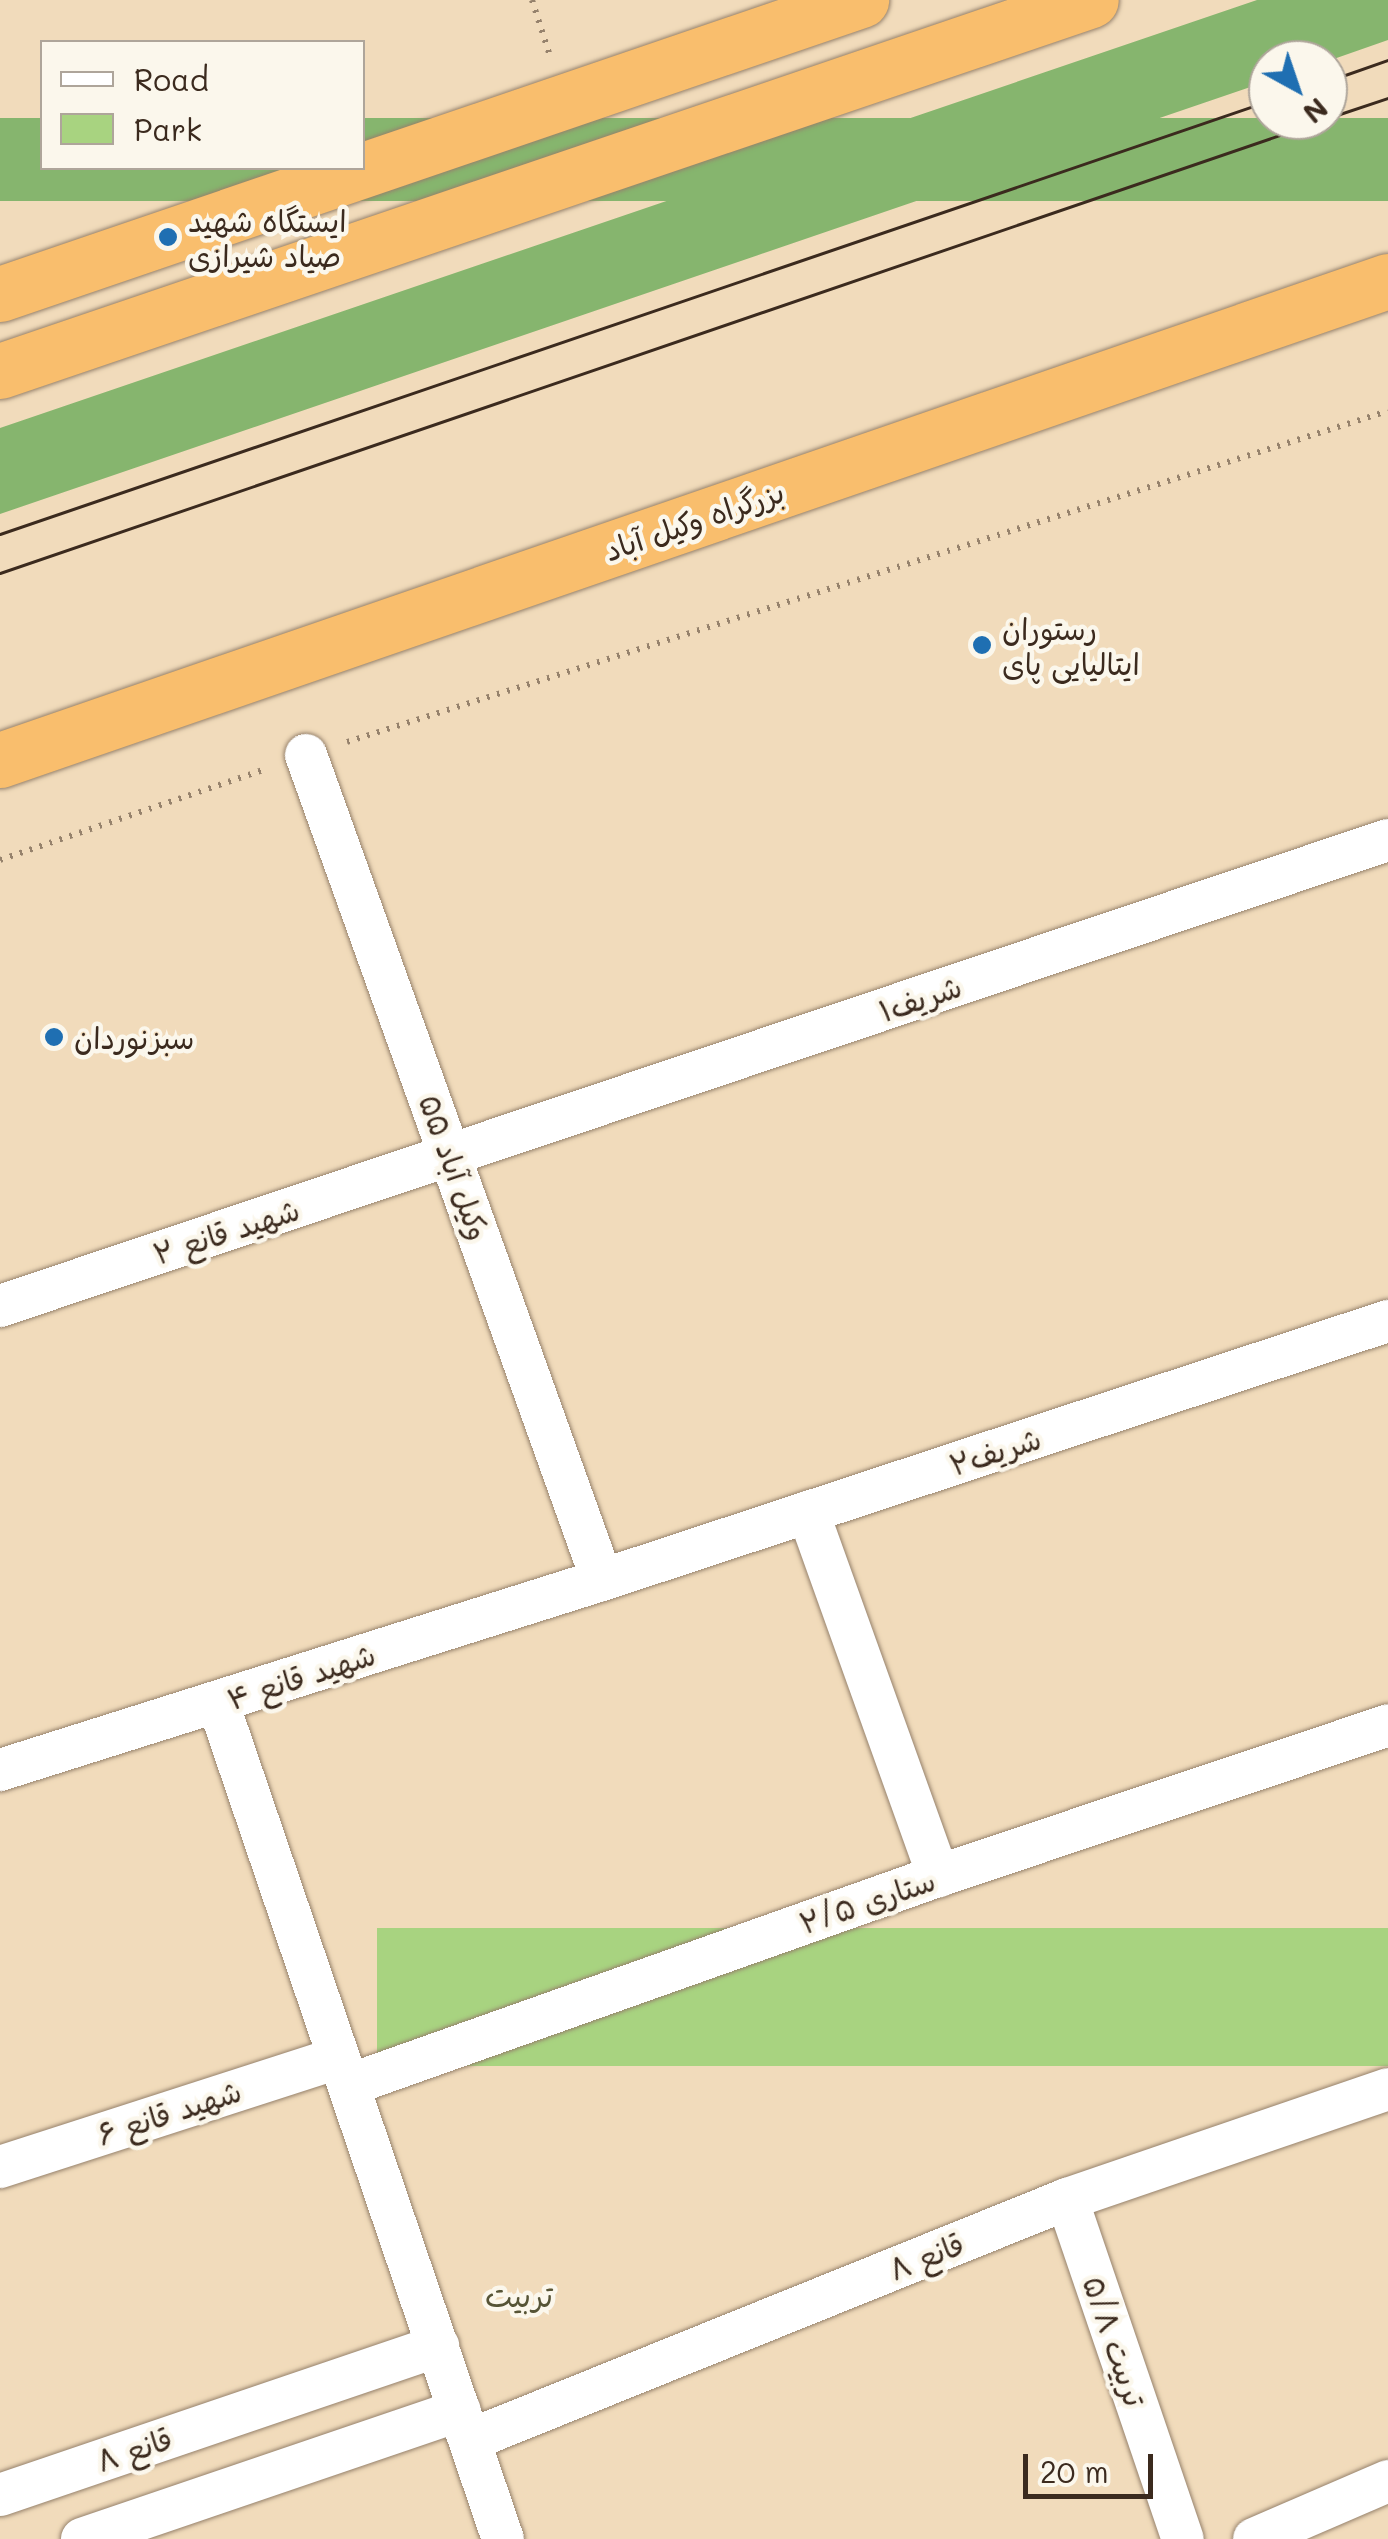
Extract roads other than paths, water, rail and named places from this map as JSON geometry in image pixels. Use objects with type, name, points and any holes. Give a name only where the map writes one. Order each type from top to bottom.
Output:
[{"type":"highway","points":[[365,170],[862,0]]},
{"type":"highway","points":[[0,372],[1091,0]]},
{"type":"highway","points":[[0,294],[364,170]]},
{"type":"highway","name":"بزرگراه وکیل آباد","points":[[0,760],[1388,281]]},
{"type":"street","name":"۵۵ وکیل آباد","points":[[306,755],[602,1580]]},
{"type":"street","name":"شریف١","points":[[452,1156],[1388,840]]},
{"type":"street","name":"شهید قانع ۲","points":[[0,1306],[452,1156]]},
{"type":"street","name":"شریف٣","points":[[602,1580],[1388,1321]]},
{"type":"street","points":[[808,1512],[938,1876]]},
{"type":"street","name":"شهید قانع ۴","points":[[0,1770],[602,1580]]},
{"type":"street","points":[[218,1702],[503,2539]]},
{"type":"street","name":"ستاری ۲/۵","points":[[344,2071],[1388,1725]]},
{"type":"street","name":"شهید قانع ۶","points":[[0,2167],[344,2071]]},
{"type":"street","name":"قانع ۸","points":[[82,2539],[465,2425],[1067,2199],[1388,2090]]},
{"type":"street","name":"تربیت ۵/۸","points":[[1067,2199],[1183,2539]]},
{"type":"street","name":"قانع ۸","points":[[0,2495],[438,2346]]},
{"type":"street","points":[[1254,2539],[1388,2480]]},
{"type":"tram line","points":[[1348,74],[1388,60]]},
{"type":"tram line","points":[[1348,111],[1388,98]]},
{"type":"tram line","points":[[0,534],[1248,108]]},
{"type":"tram line","points":[[0,573],[1266,140]]},
{"type":"place","name":"ایستگاه شهید صیاد شیرازی","points":[[168,237]]},
{"type":"place","name":"رستوران ایتالیایی پای","points":[[982,645]]},
{"type":"place","name":"سبزنوردان","points":[[54,1037]]},
{"type":"park label","name":"تربیت","points":[[519,2295]]}]
